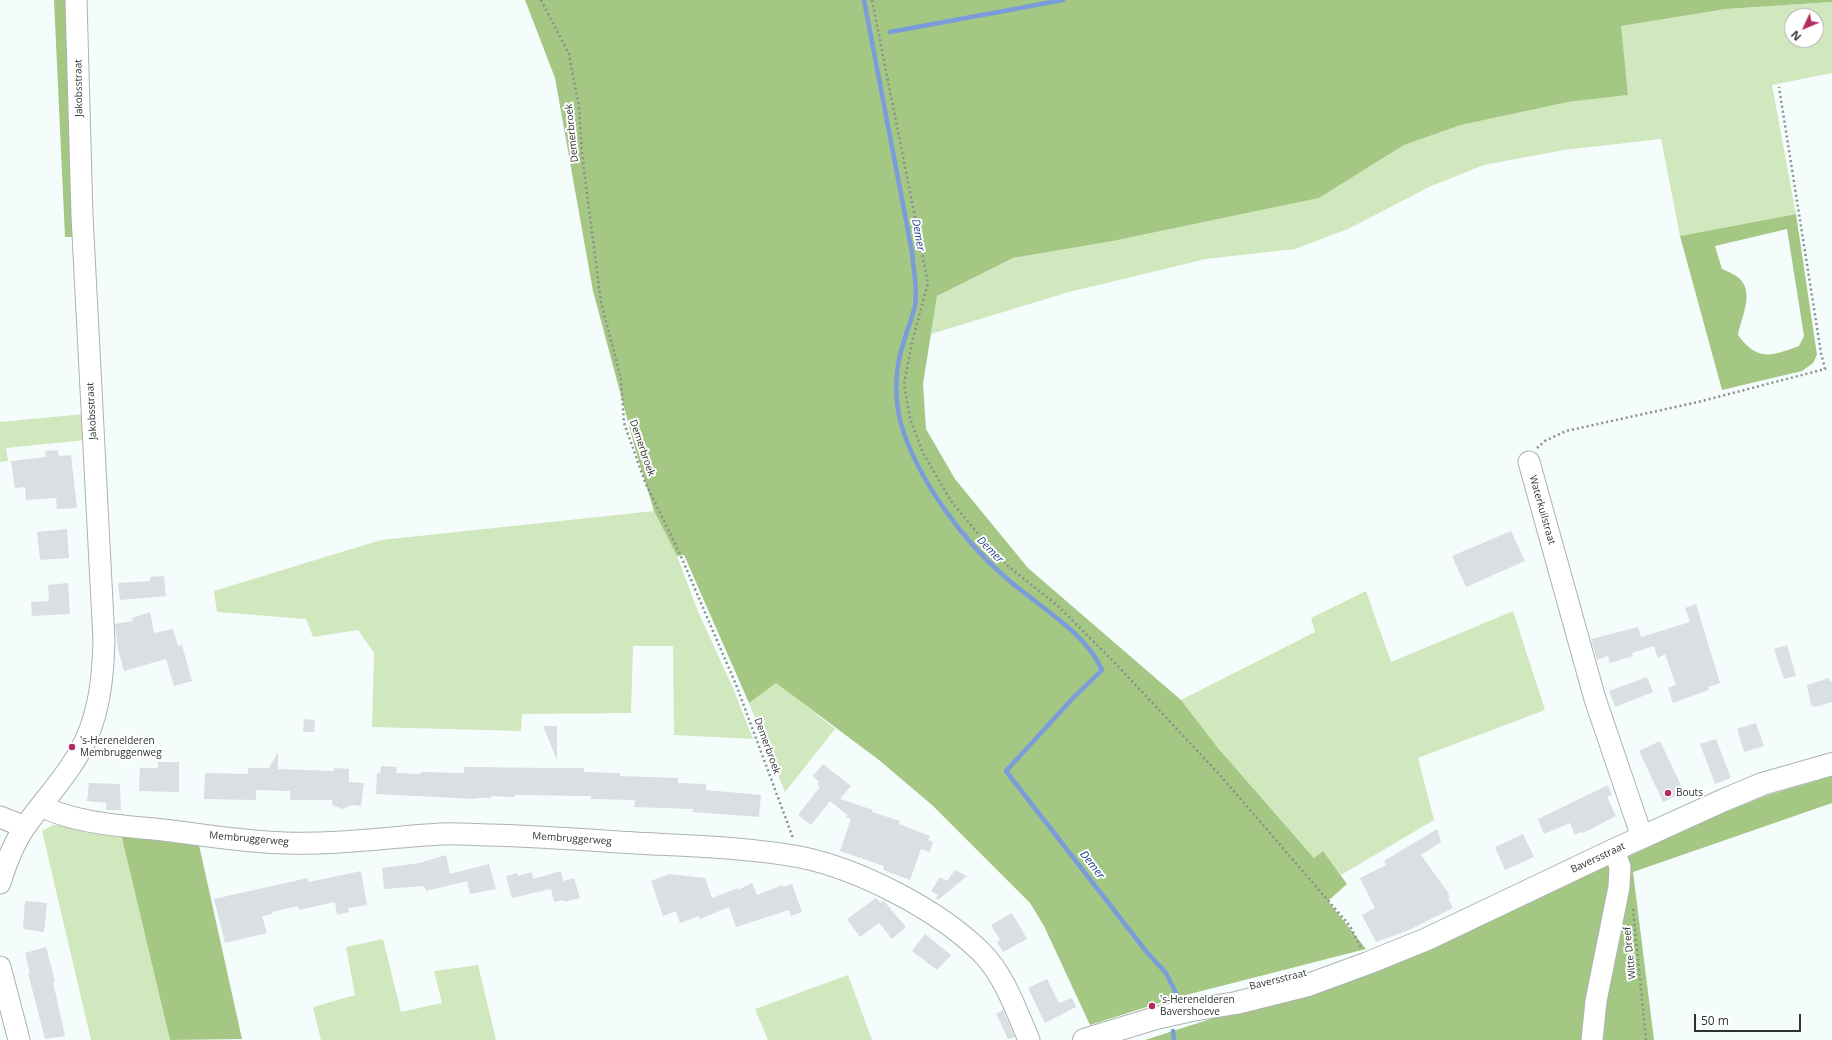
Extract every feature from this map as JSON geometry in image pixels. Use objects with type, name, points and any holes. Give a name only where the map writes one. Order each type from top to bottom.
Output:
[{"type":"main road","name":"Baversstraat","points":[[1084,1040],[1115,1029],[1192,1010],[1236,1003],[1308,985],[1368,963],[1427,939],[1642,837],[1762,784],[1832,764]]},
{"type":"street","name":"Jakobsstraat","points":[[0,883],[13,847],[25,827],[80,752],[99,700],[103,672],[104,641],[82,215],[76,0]]},
{"type":"street","name":"Waterkuilstraat","points":[[1529,462],[1594,699],[1642,837]]},
{"type":"street","name":"Membruggerweg","points":[[41,806],[72,818],[205,835],[286,843],[344,842],[443,834],[482,835],[747,850],[800,857],[828,864],[876,883],[918,905],[954,929],[981,952],[994,969],[1007,992],[1029,1040]]},
{"type":"street","points":[[0,817],[25,827]]},
{"type":"street","points":[[1592,1040],[1596,1001],[1619,887],[1620,867],[1614,850]]},
{"type":"street","points":[[0,967],[19,1040]]},
{"type":"path","name":"Demerbroek","points":[[541,0],[569,54],[578,107],[582,154],[601,302],[621,379],[624,423],[645,482],[680,554],[736,687],[800,857]]},
{"type":"path","points":[[872,0],[928,283],[912,342],[904,384],[910,418],[923,453],[951,501],[979,535],[1008,566],[1058,606],[1116,664],[1219,774],[1350,926],[1368,963]]},
{"type":"path","name":"Waterkuilstraat","points":[[1529,462],[1537,449],[1545,441],[1566,431],[1698,402],[1825,369],[1779,87]]},
{"type":"path","name":"Witte Dreef","points":[[1633,907],[1646,1040]]},
{"type":"green space","points":[[54,0],[68,0],[76,237],[65,237]]},
{"type":"green space","points":[[525,0],[1832,0],[1832,2],[1726,9],[1621,26],[1628,95],[1568,102],[1461,125],[1404,145],[1319,198],[1113,241],[1013,258],[937,296],[923,384],[926,429],[955,479],[1028,568],[1181,700],[1218,748],[1314,858],[1323,851],[1347,884],[1328,901],[1366,949],[1178,997],[1090,1025],[1044,926],[1030,903],[932,805],[879,760],[776,683],[749,703],[684,555],[677,556],[654,511],[635,448],[593,291],[555,78]]},
{"type":"green space","points":[[1832,2],[1832,73],[1772,85],[1796,214],[1680,236],[1661,139],[1564,150],[1484,165],[1429,187],[1348,229],[1295,249],[1206,259],[1069,292],[931,334],[937,296],[1013,258],[1113,241],[1319,198],[1404,145],[1461,125],[1568,102],[1628,95],[1620,26],[1726,9]]},
{"type":"green space","points":[[1796,214],[1817,355],[1813,363],[1802,371],[1722,390],[1680,236]],"holes":[[[1787,229],[1804,336],[1799,346],[1773,354],[1759,353],[1752,350],[1745,344],[1738,335],[1747,298],[1744,284],[1739,278],[1722,269],[1715,246]]]},
{"type":"green space","points":[[84,414],[86,440],[6,448],[8,461],[0,462],[0,422]]},
{"type":"green space","points":[[654,511],[677,556],[699,614],[733,688],[753,739],[674,735],[673,646],[633,646],[631,713],[522,714],[521,731],[372,727],[374,653],[358,630],[313,637],[306,619],[217,612],[214,591],[381,540]]},
{"type":"green space","points":[[1366,591],[1391,662],[1513,611],[1545,710],[1418,758],[1434,820],[1341,875],[1323,852],[1314,858],[1218,748],[1181,700],[1315,632],[1311,618]]},
{"type":"green space","points":[[776,682],[835,729],[785,792],[749,703]]},
{"type":"green space","points":[[1832,776],[1832,803],[1633,872],[1654,1040],[1145,1040],[1429,949],[1713,817],[1765,796]]},
{"type":"green space","points":[[53,825],[120,830],[170,1040],[91,1040],[42,831]]},
{"type":"green space","points":[[120,830],[197,836],[242,1039],[170,1040]]},
{"type":"green space","points":[[383,939],[401,1012],[442,1003],[434,971],[478,965],[496,1040],[321,1040],[313,1007],[355,995],[346,947]]},
{"type":"green space","points":[[848,975],[872,1040],[768,1040],[755,1009]]},
{"type":"building","points":[[58,450],[59,456],[71,455],[77,508],[57,509],[56,498],[26,500],[25,487],[15,488],[11,461],[46,457],[45,451]]},
{"type":"building","points":[[67,529],[69,558],[40,560],[37,532]]},
{"type":"building","points":[[1511,531],[1525,561],[1466,587],[1452,556]]},
{"type":"building","points":[[164,576],[166,596],[120,600],[118,583],[150,581],[150,577]]},
{"type":"building","points":[[68,583],[70,614],[32,616],[31,602],[49,601],[48,585]]},
{"type":"building","points":[[1696,604],[1720,683],[1708,687],[1709,690],[1673,703],[1668,688],[1676,685],[1665,654],[1658,658],[1654,646],[1632,653],[1633,656],[1610,663],[1608,656],[1597,660],[1591,639],[1638,627],[1641,637],[1690,622],[1685,608]]},
{"type":"building","points":[[150,612],[154,633],[173,629],[178,646],[182,645],[192,681],[174,686],[166,659],[124,671],[118,649],[115,624],[133,621],[132,618]]},
{"type":"building","points":[[1787,645],[1796,676],[1784,679],[1774,649]]},
{"type":"building","points":[[1647,677],[1653,692],[1615,707],[1609,691]]},
{"type":"building","points":[[1829,678],[1830,682],[1832,681],[1832,702],[1815,707],[1811,705],[1807,685]]},
{"type":"building","points":[[304,719],[315,720],[314,732],[303,732]]},
{"type":"building","points":[[1756,723],[1764,746],[1744,752],[1737,729]]},
{"type":"building","points":[[543,726],[557,726],[557,760]]},
{"type":"building","points":[[1716,739],[1731,778],[1715,784],[1700,744]]},
{"type":"building","points":[[1660,741],[1684,792],[1663,802],[1639,751]]},
{"type":"building","points":[[278,752],[278,769],[334,771],[334,768],[349,769],[349,782],[364,783],[361,806],[352,805],[342,809],[332,805],[332,800],[290,800],[290,791],[256,790],[256,800],[204,799],[205,773],[248,774],[248,768],[269,768]]},
{"type":"building","points":[[158,762],[179,762],[179,792],[139,791],[140,768],[158,768]]},
{"type":"building","points":[[823,764],[851,786],[840,799],[900,821],[899,824],[930,836],[928,840],[933,842],[930,852],[921,849],[910,880],[883,870],[884,866],[840,851],[851,819],[846,817],[847,815],[830,801],[811,825],[798,815],[820,787],[817,784],[819,782],[813,776]]},
{"type":"building","points":[[381,766],[397,767],[396,773],[464,773],[464,767],[584,768],[584,772],[620,773],[620,776],[678,778],[678,783],[706,784],[706,790],[761,795],[759,817],[693,812],[693,809],[634,807],[635,800],[591,799],[591,796],[515,795],[515,797],[491,796],[491,798],[476,799],[376,794],[377,773],[380,773]]},
{"type":"building","points":[[89,783],[120,784],[121,810],[106,810],[106,803],[87,801]]},
{"type":"building","points":[[1608,785],[1612,795],[1607,797],[1616,816],[1583,833],[1581,832],[1575,835],[1570,823],[1544,834],[1538,819]]},
{"type":"building","points":[[1437,829],[1441,842],[1421,855],[1447,891],[1450,898],[1448,899],[1453,908],[1407,931],[1376,942],[1362,915],[1375,908],[1360,878],[1386,865],[1384,861]]},
{"type":"building","points":[[1523,834],[1534,857],[1505,870],[1495,847]]},
{"type":"building","points":[[446,855],[450,874],[489,864],[496,889],[470,894],[467,881],[426,891],[424,886],[384,889],[382,868],[419,863]]},
{"type":"building","points":[[955,870],[967,876],[938,900],[936,898],[938,895],[931,891],[940,877],[947,881]]},
{"type":"building","points":[[361,871],[367,905],[348,908],[349,912],[337,915],[335,902],[299,910],[298,906],[272,912],[272,914],[262,916],[267,933],[225,943],[214,899],[308,878],[309,882]]},
{"type":"building","points":[[561,871],[563,881],[574,878],[580,898],[564,902],[563,900],[554,902],[551,889],[512,898],[506,876],[517,873],[518,876],[532,872],[533,879]]},
{"type":"building","points":[[669,874],[705,878],[712,898],[738,888],[738,890],[752,883],[757,895],[783,885],[783,887],[792,884],[802,912],[791,916],[789,910],[736,927],[729,907],[700,919],[699,916],[680,923],[676,911],[663,916],[651,881]]},
{"type":"building","points":[[876,898],[881,903],[883,900],[906,927],[892,939],[879,923],[860,937],[847,919]]},
{"type":"building","points":[[25,901],[47,903],[44,932],[23,929]]},
{"type":"building","points":[[1012,913],[1027,939],[1003,952],[997,942],[1000,940],[991,925]]},
{"type":"building","points":[[925,934],[951,955],[937,970],[912,951]]},
{"type":"building","points":[[46,947],[55,981],[53,982],[65,1036],[45,1039],[28,973],[30,973],[25,953]]},
{"type":"building","points":[[1047,979],[1059,1003],[1072,998],[1076,1007],[1045,1023],[1028,988]]},
{"type":"building","points":[[1003,1010],[1015,1037],[1008,1039],[996,1014]]},
{"type":"waterway","name":"Demer","points":[[864,0],[912,252],[915,279],[915,306],[903,342],[898,363],[897,381],[899,416],[908,445],[930,486],[957,527],[1005,577],[1072,631],[1084,643],[1102,670],[1073,698],[1006,771],[1145,950],[1166,973],[1178,997]]},
{"type":"waterway","points":[[890,32],[1063,0]]},
{"type":"waterway","name":"Demer","points":[[1173,1031],[1174,1040]]},
{"type":"place","name":"'s-Herenelderen Membruggenweg","points":[[72,747]]},
{"type":"place","name":"Bouts","points":[[1668,793]]},
{"type":"place","name":"'s-Herenelderen Bavershoeve","points":[[1152,1006]]}]
